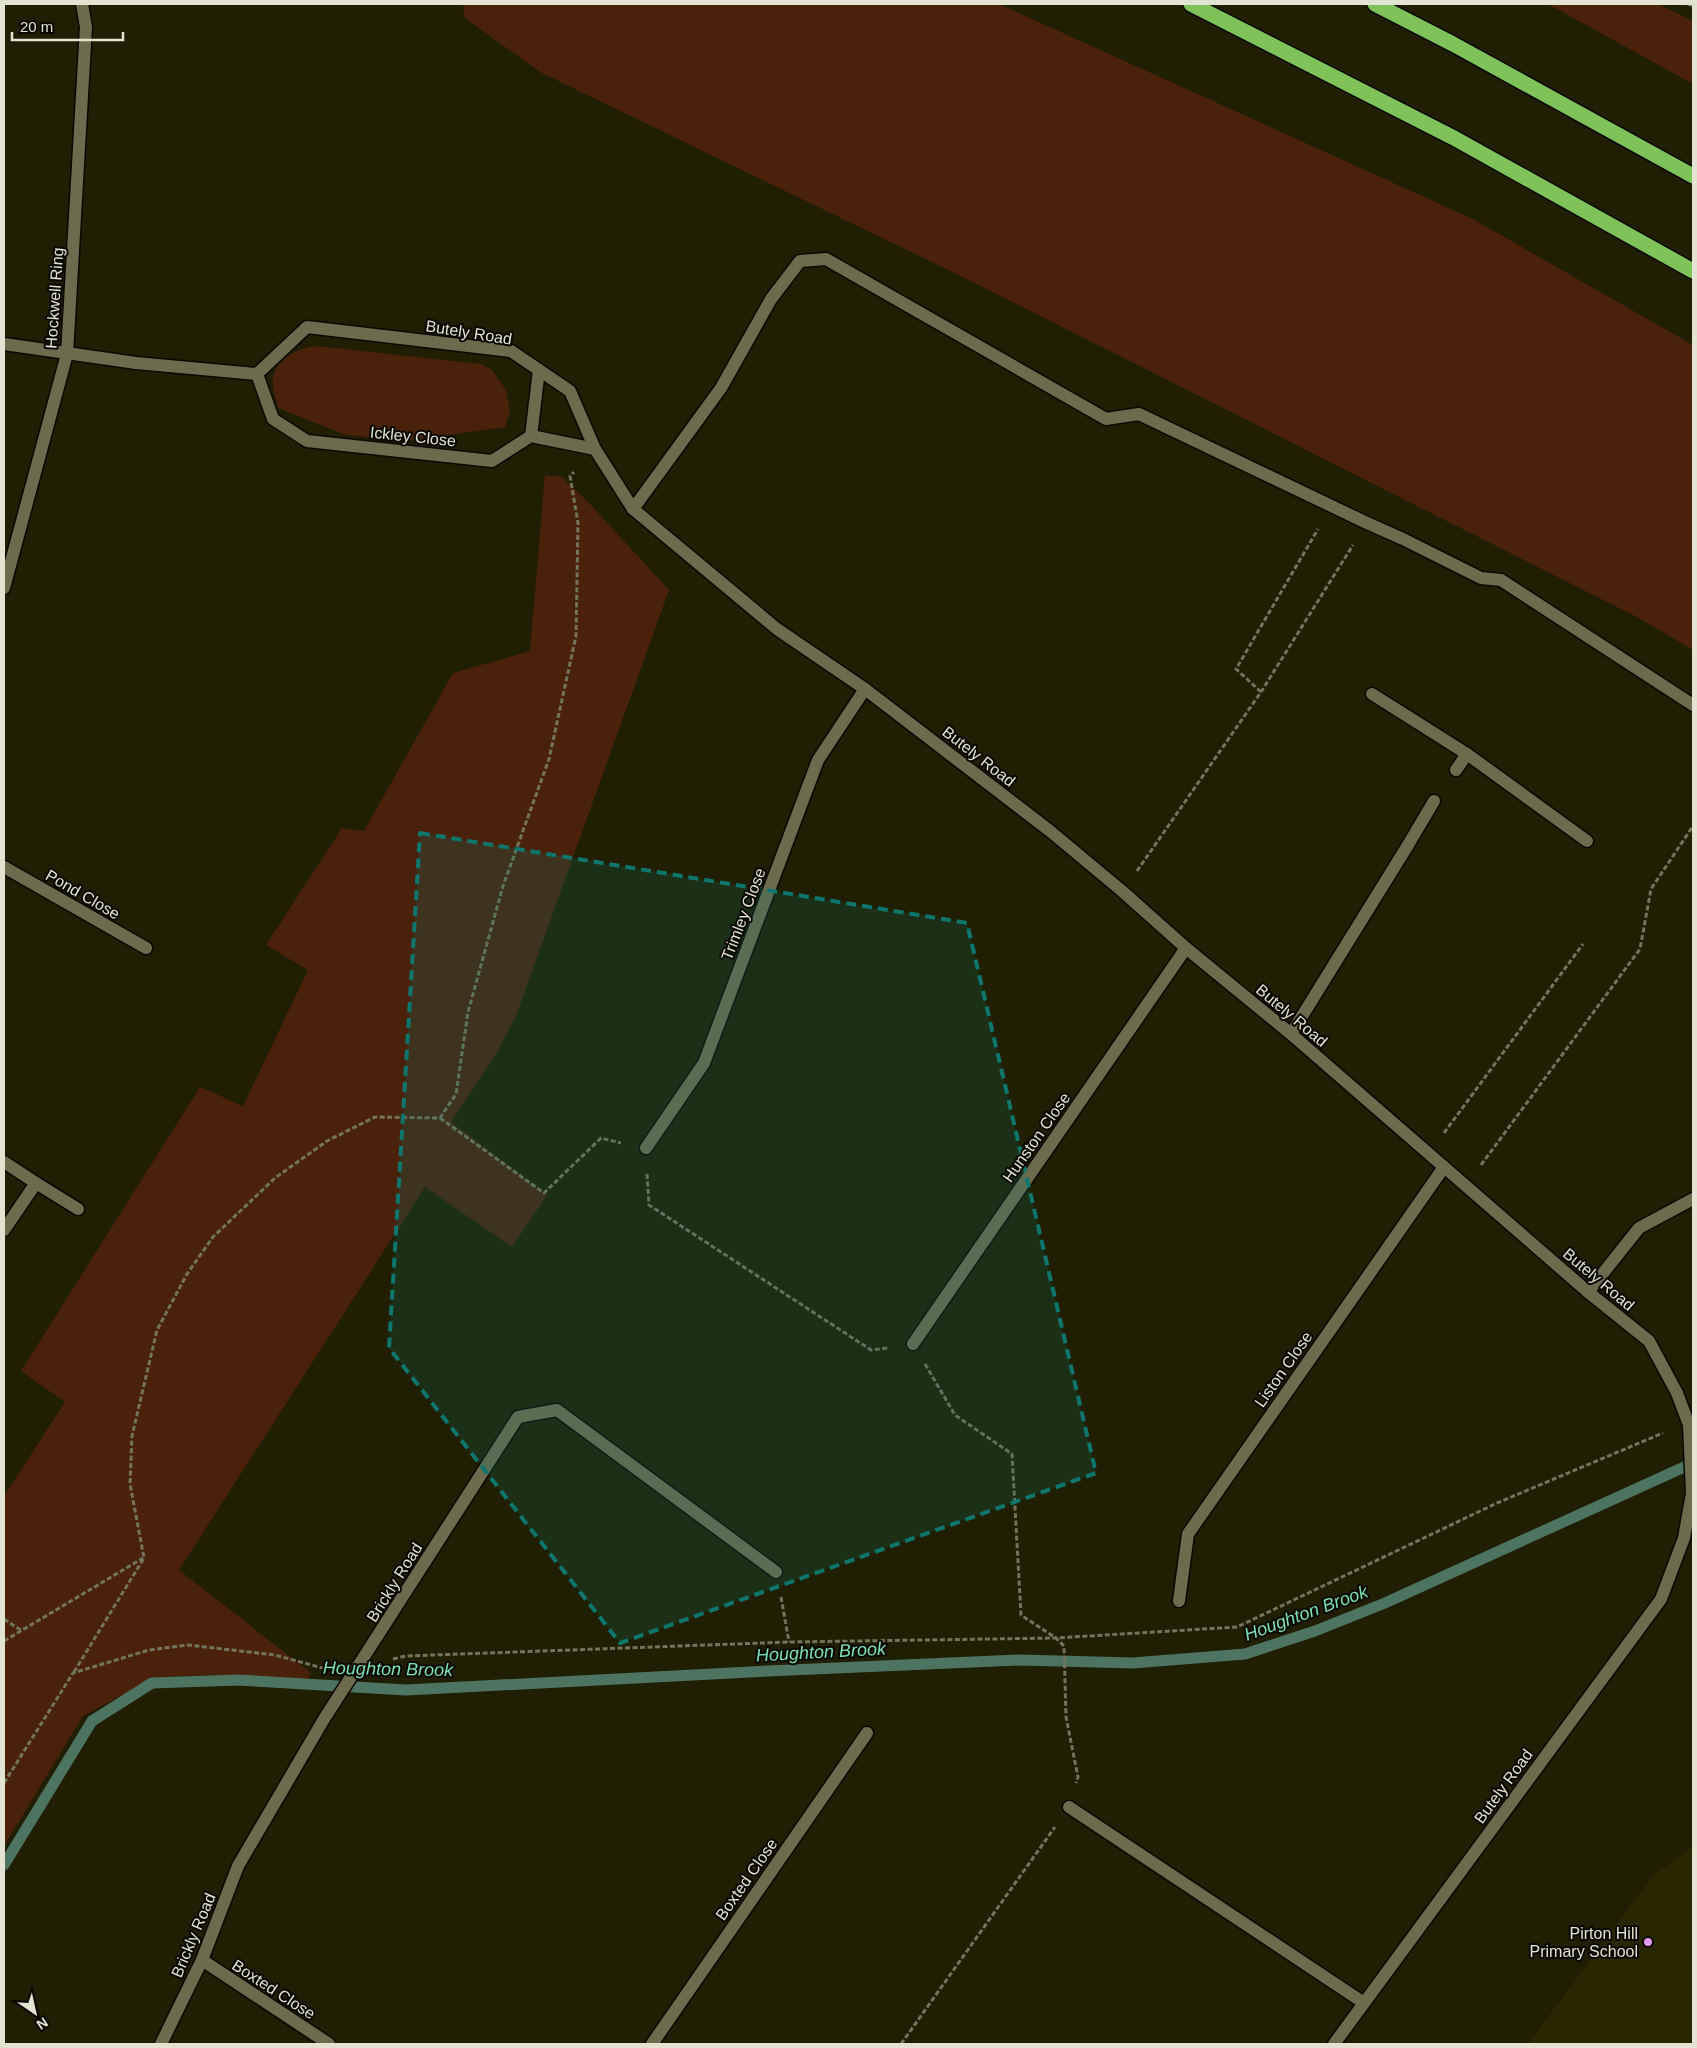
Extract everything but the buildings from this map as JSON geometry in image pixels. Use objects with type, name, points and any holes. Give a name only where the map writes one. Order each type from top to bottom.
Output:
[{"type":"highway","points":[[1191,4],[1454,138],[1693,271]]},
{"type":"highway","points":[[1375,4],[1453,44],[1693,176]]},
{"type":"street","name":"Hockwell Ring","points":[[4,588],[67,354],[86,28],[82,4]]},
{"type":"street","points":[[633,509],[721,388],[771,299],[800,261],[826,259],[1106,419],[1139,414],[1481,578],[1502,580],[1693,706]]},
{"type":"street","name":"Butely Road","points":[[256,374],[307,327],[511,351],[570,391],[595,449],[633,509],[776,629],[865,689],[1050,831],[1186,948],[1291,1034],[1588,1292],[1649,1341],[1678,1393],[1688,1423],[1692,1493],[1689,1541],[1661,1598],[1334,2044]]},
{"type":"street","points":[[4,344],[136,363],[256,374]]},
{"type":"street","points":[[539,370],[531,436],[595,449]]},
{"type":"street","name":"Ickley Close","points":[[256,374],[273,419],[307,441],[492,461],[531,436]]},
{"type":"street","name":"Trimley Close","points":[[646,1148],[704,1063],[818,760],[865,689]]},
{"type":"street","points":[[1372,694],[1467,754],[1588,841]]},
{"type":"street","points":[[1456,770],[1467,754]]},
{"type":"street","points":[[1291,1034],[1434,801]]},
{"type":"street","name":"Pond Close","points":[[4,867],[146,948]]},
{"type":"street","name":"Hunston Close","points":[[913,1344],[1186,948]]},
{"type":"street","points":[[4,1162],[78,1209]]},
{"type":"street","name":"Liston Close","points":[[1179,1601],[1188,1534],[1444,1167]]},
{"type":"street","points":[[4,1230],[36,1183]]},
{"type":"street","points":[[1588,1292],[1639,1228],[1693,1199]]},
{"type":"street","name":"Brickly Road","points":[[161,2044],[202,1960],[238,1866],[324,1719],[518,1417],[557,1410],[776,1572]]},
{"type":"street","name":"Boxted Close","points":[[652,2044],[867,1732]]},
{"type":"street","points":[[1069,1807],[1364,2003]]},
{"type":"street","name":"Boxted Close","points":[[202,1960],[329,2044]]},
{"type":"path","points":[[1688,4],[1693,6]]},
{"type":"path","points":[[440,1118],[456,1094],[468,1012],[504,886],[549,759],[576,636],[578,522],[570,476],[595,449]]},
{"type":"path","points":[[1261,692],[1236,669],[1331,506]]},
{"type":"path","points":[[1122,891],[1261,692],[1367,523]]},
{"type":"path","points":[[1466,1186],[1640,948],[1651,889],[1693,826]]},
{"type":"path","points":[[1428,1154],[1584,944]]},
{"type":"path","points":[[4,1783],[144,1558],[130,1484],[132,1436],[157,1330],[187,1274],[213,1237],[275,1178],[327,1141],[374,1117],[440,1118],[544,1192],[601,1138],[646,1148],[649,1205],[871,1350],[913,1344],[955,1415],[1012,1454],[1021,1615],[1056,1638],[1064,1646],[1066,1717],[1078,1777],[1069,1807],[901,2044]]},
{"type":"path","points":[[73,1673],[149,1650],[188,1645],[275,1655],[335,1671],[406,1656],[789,1642],[1056,1638],[1237,1627],[1497,1503],[1688,1423]]},
{"type":"path","points":[[4,1642],[144,1558]]},
{"type":"path","points":[[776,1572],[789,1642]]},
{"type":"path","points":[[4,1619],[22,1631]]},
{"type":"highlighted area","points":[[420,833],[967,923],[1096,1473],[620,1643],[389,1348]]},
{"type":"shaded area","points":[[463,4],[999,4],[1473,219],[1693,345],[1693,650],[1637,617],[975,283],[540,72],[465,18]]},
{"type":"shaded area","points":[[1548,4],[1658,4],[1693,21],[1693,84]]},
{"type":"shaded area","points":[[316,346],[481,364],[492,370],[506,390],[510,411],[505,427],[407,441],[346,435],[278,408],[273,377],[279,364],[296,351]]},
{"type":"shaded area","points":[[545,475],[562,477],[589,503],[669,590],[516,1016],[495,1056],[451,1122],[547,1195],[512,1247],[425,1187],[179,1570],[311,1673],[307,1681],[211,1675],[156,1677],[83,1716],[4,1846],[4,1496],[65,1402],[21,1371],[200,1087],[243,1106],[308,970],[266,945],[342,828],[364,831],[453,673],[530,651]]},
{"type":"shaded area","name":"Pirton Hill Primary School","points":[[1693,1847],[1693,2044],[1528,2044],[1653,1875]]},
{"type":"waterway","name":"Houghton Brook","points":[[4,1865],[92,1721],[152,1683],[238,1680],[406,1690],[1020,1660],[1133,1663],[1245,1654],[1315,1631],[1385,1603],[1693,1463]]},
{"type":"place","name":"Pirton Hill Primary School","points":[[1648,1942]]}]
